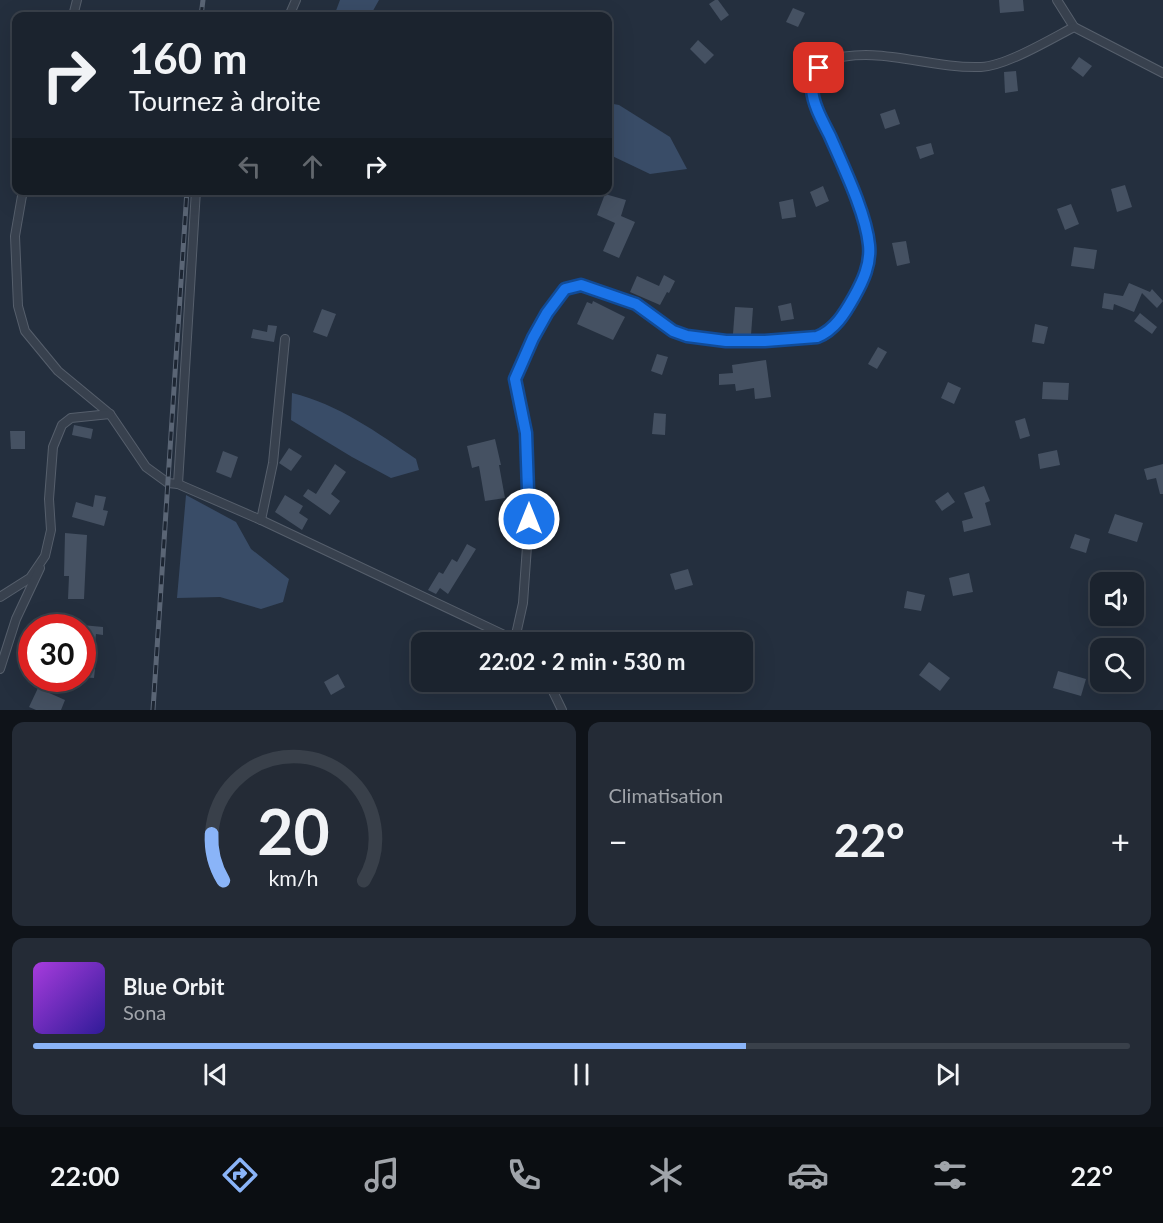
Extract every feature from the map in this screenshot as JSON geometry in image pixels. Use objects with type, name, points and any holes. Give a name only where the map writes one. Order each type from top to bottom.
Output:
[{"type":"street","points":[[1057,0],[1074,27],[1163,73]]},
{"type":"street","points":[[519,632],[524,603],[530,504],[526,433],[515,379],[533,338],[547,313],[565,289],[581,285],[636,304],[673,331],[687,336],[726,341],[765,341],[817,337],[825,334],[843,316],[862,282],[869,262],[869,244],[862,215],[818,111],[812,90],[813,77],[819,68],[825,61],[866,54],[953,66],[984,67],[1021,55],[1074,27]]},
{"type":"street","points":[[22,195],[15,236],[18,306],[25,331],[58,371],[110,414],[146,467],[168,483],[178,484],[261,520],[500,632]]},
{"type":"street","points":[[178,484],[196,195]]},
{"type":"street","points":[[261,520],[273,463],[285,339]]},
{"type":"street","points":[[0,669],[16,619],[45,556],[51,530],[49,499],[53,447],[62,425],[71,418],[110,414]]},
{"type":"street","points":[[0,597],[30,578],[45,556]]},
{"type":"street","points":[[553,692],[562,710]]},
{"type":"water","points":[[340,0],[379,0],[372,12],[336,12]]},
{"type":"water","points":[[612,104],[619,105],[670,137],[687,169],[650,174],[612,156]]},
{"type":"water","points":[[292,393],[325,404],[357,420],[416,459],[419,470],[391,478],[352,457],[291,420]]},
{"type":"water","points":[[186,495],[236,522],[251,549],[289,579],[283,602],[261,609],[220,597],[177,598]]},
{"type":"building","points":[[718,0],[729,15],[721,21],[709,4]]},
{"type":"building","points":[[999,0],[1023,0],[1024,11],[1000,13]]},
{"type":"building","points":[[793,8],[805,13],[798,27],[786,22]]},
{"type":"building","points":[[698,40],[714,55],[705,64],[690,49]]},
{"type":"building","points":[[1079,57],[1092,66],[1083,77],[1071,68]]},
{"type":"building","points":[[1016,71],[1018,91],[1005,93],[1004,72]]},
{"type":"building","points":[[895,109],[900,124],[885,129],[880,114]]},
{"type":"building","points":[[931,143],[934,154],[920,159],[916,147]]},
{"type":"building","points":[[1125,185],[1132,207],[1117,212],[1111,189]]},
{"type":"building","points":[[823,186],[829,201],[816,207],[810,192]]},
{"type":"building","points":[[605,195],[626,200],[621,216],[635,222],[619,258],[603,251],[615,223],[597,215]]},
{"type":"building","points":[[793,199],[796,217],[782,219],[779,202]]},
{"type":"building","points":[[1071,204],[1079,224],[1065,230],[1057,209]]},
{"type":"building","points":[[906,241],[910,263],[897,266],[892,243]]},
{"type":"building","points":[[1074,247],[1097,250],[1094,269],[1071,266]]},
{"type":"building","points":[[664,275],[675,281],[660,305],[630,292],[637,276],[659,286]]},
{"type":"building","points":[[1129,283],[1150,292],[1152,289],[1163,301],[1157,308],[1142,293],[1134,312],[1114,304],[1113,310],[1102,308],[1104,293],[1123,296]]},
{"type":"building","points":[[593,301],[625,317],[613,340],[577,324],[587,302],[592,304]]},
{"type":"building","points":[[791,303],[794,319],[781,321],[778,306]]},
{"type":"building","points":[[735,307],[753,308],[751,335],[733,334]]},
{"type":"building","points":[[322,309],[336,314],[327,337],[313,332]]},
{"type":"building","points":[[1140,313],[1157,327],[1152,334],[1134,321]]},
{"type":"building","points":[[1035,324],[1048,327],[1044,344],[1032,342]]},
{"type":"building","points":[[268,325],[277,326],[274,342],[251,338],[253,329],[267,332]]},
{"type":"building","points":[[878,347],[887,352],[877,369],[868,364]]},
{"type":"building","points":[[657,354],[668,357],[662,375],[651,371]]},
{"type":"building","points":[[766,360],[771,397],[755,399],[754,388],[736,391],[735,384],[719,385],[719,374],[733,373],[732,365]]},
{"type":"building","points":[[948,382],[961,388],[954,404],[941,398]]},
{"type":"building","points":[[1043,382],[1069,383],[1068,400],[1042,399]]},
{"type":"building","points":[[654,413],[666,414],[665,435],[652,434]]},
{"type":"building","points":[[1025,418],[1030,436],[1020,439],[1015,421]]},
{"type":"building","points":[[74,425],[93,429],[91,439],[72,435]]},
{"type":"building","points":[[10,431],[25,431],[25,449],[11,449]]},
{"type":"building","points":[[495,439],[505,498],[485,501],[479,466],[472,468],[467,446]]},
{"type":"building","points":[[289,448],[302,456],[291,471],[279,463]]},
{"type":"building","points":[[1057,450],[1060,465],[1040,469],[1038,454]]},
{"type":"building","points":[[223,451],[238,457],[231,478],[216,472]]},
{"type":"building","points":[[335,464],[346,472],[331,494],[340,501],[330,515],[303,496],[308,489],[316,494]]},
{"type":"building","points":[[1163,464],[1163,494],[1160,494],[1156,478],[1147,480],[1144,469]]},
{"type":"building","points":[[984,486],[990,501],[985,503],[991,525],[964,532],[962,521],[973,518],[964,493]]},
{"type":"building","points":[[948,492],[955,502],[942,511],[935,501]]},
{"type":"building","points":[[95,495],[106,497],[103,510],[108,511],[104,526],[72,517],[76,502],[93,507]]},
{"type":"building","points":[[285,495],[303,506],[299,513],[308,519],[302,530],[275,512]]},
{"type":"building","points":[[1115,514],[1143,523],[1137,542],[1108,533]]},
{"type":"building","points":[[65,533],[87,535],[84,599],[68,599],[69,576],[64,576]]},
{"type":"building","points":[[1075,534],[1090,539],[1086,553],[1070,548]]},
{"type":"building","points":[[467,544],[476,549],[448,594],[440,588],[436,594],[428,590],[439,572],[443,574],[452,559],[457,562]]},
{"type":"building","points":[[688,569],[693,585],[675,590],[670,574]]},
{"type":"building","points":[[969,573],[973,592],[953,596],[949,578]]},
{"type":"building","points":[[907,591],[925,595],[921,611],[904,608]]},
{"type":"building","points":[[96,626],[103,627],[103,635],[96,634]]},
{"type":"building","points":[[929,662],[950,678],[940,691],[919,675]]},
{"type":"building","points":[[1058,671],[1086,679],[1081,696],[1053,688]]},
{"type":"building","points":[[338,674],[345,687],[331,695],[324,682]]},
{"type":"building","points":[[36,692],[47,692],[65,700],[61,710],[36,710],[29,707]]},
{"type":"railway","points":[[202,12],[203,0]]},
{"type":"railway","points":[[153,710],[187,195]]},
{"type":"route","points":[[529,519],[526,433],[515,379],[533,338],[547,313],[565,289],[581,285],[595,289],[636,304],[673,331],[709,340],[765,341],[817,337],[825,334],[843,316],[862,282],[869,262],[869,244],[862,215],[818,111],[812,90],[813,77],[819,68]]}]
